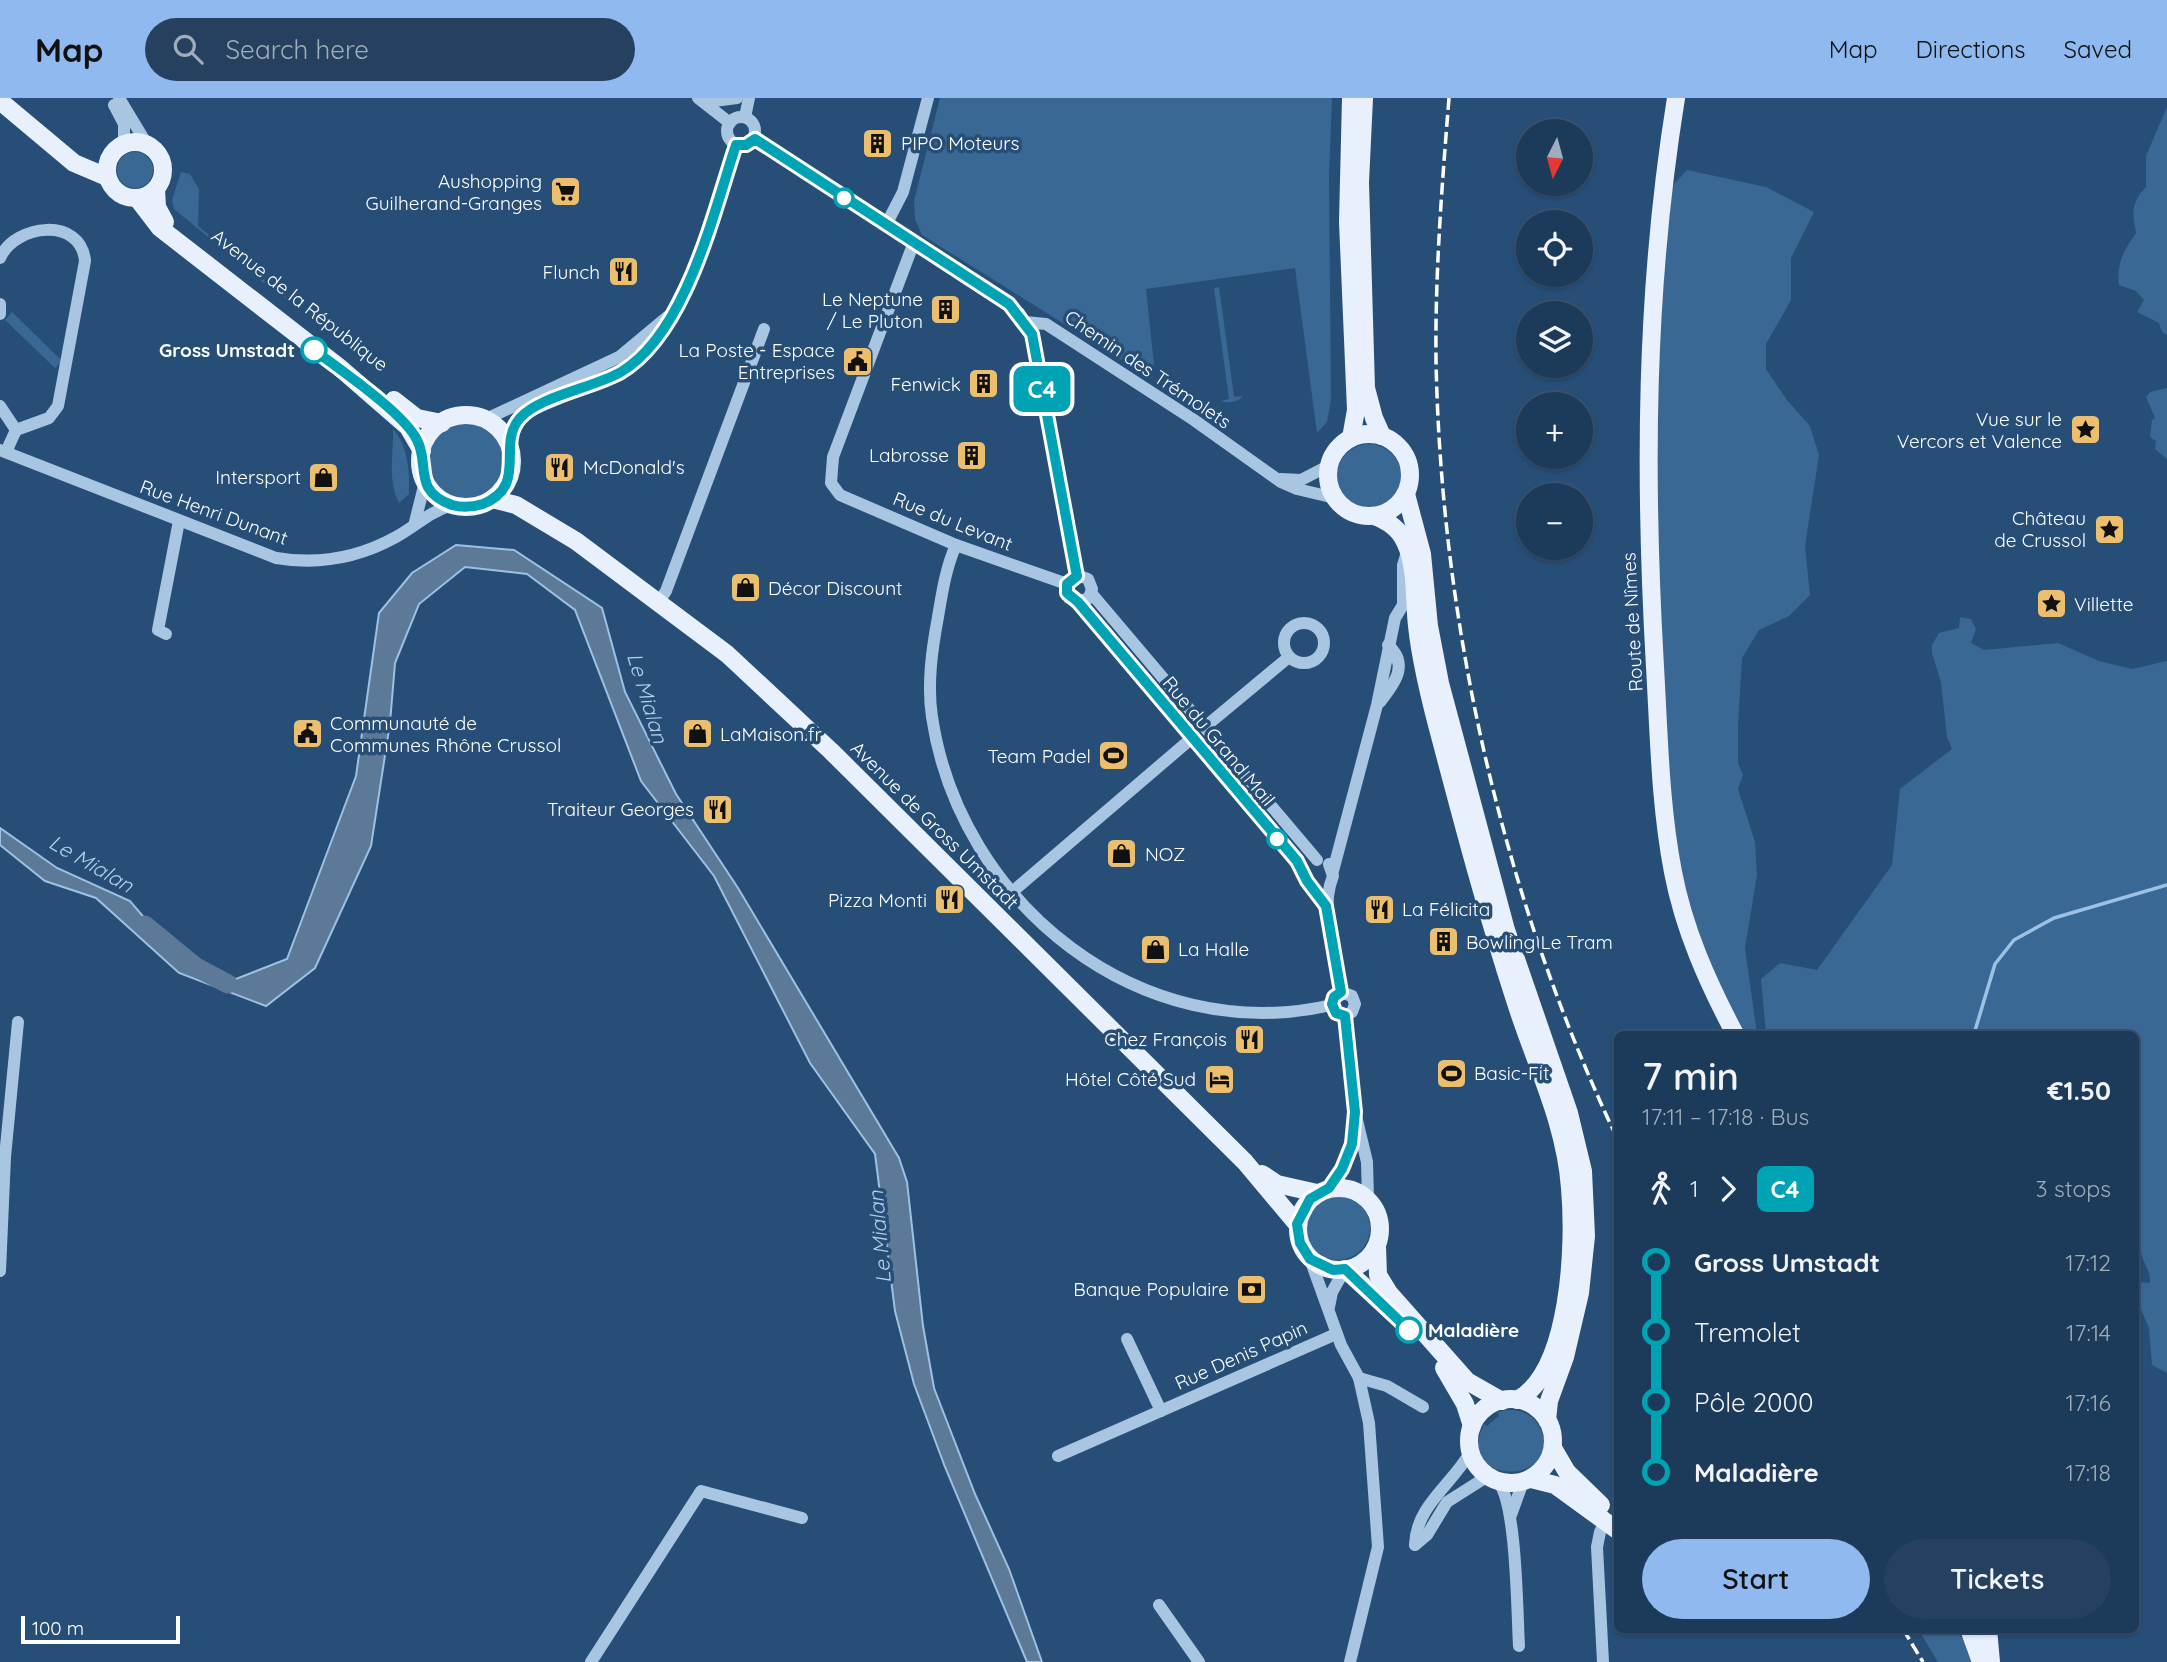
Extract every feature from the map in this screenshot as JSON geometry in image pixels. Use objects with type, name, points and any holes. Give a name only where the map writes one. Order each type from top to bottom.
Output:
[{"type":"main road","points":[[1351,98],[1348,222],[1356,410],[1351,438]]},
{"type":"main road","points":[[1364,98],[1360,182],[1366,388],[1371,410],[1382,436]]},
{"type":"main road","name":"Route de Nîmes","points":[[1676,98],[1651,297],[1646,454],[1664,807],[1673,873],[1692,946],[1734,1031]]},
{"type":"main road","points":[[0,101],[49,139],[74,163],[107,177],[116,191],[136,198],[156,189],[162,178],[162,164],[156,152],[148,146],[136,142],[85,158],[49,139]]},
{"type":"main road","points":[[107,177],[108,162],[118,149]]},
{"type":"main road","name":"Avenue de la République","points":[[156,189],[160,216],[182,236],[404,409],[417,418],[442,423]]},
{"type":"main road","name":"Avenue de la République","points":[[136,198],[160,228],[339,367],[408,427],[422,451]]},
{"type":"main road","points":[[460,416],[484,419],[496,428],[508,444],[512,459],[510,476],[492,499],[468,507],[452,505],[436,496],[425,482],[421,469],[422,451],[429,435],[442,423],[460,416]]},
{"type":"main road","points":[[1374,516],[1392,509],[1406,495],[1409,465],[1399,447],[1382,436],[1365,434],[1351,438],[1334,453],[1328,466],[1328,481],[1335,498],[1351,512],[1385,520],[1399,531],[1408,549],[1421,657],[1441,740],[1495,937],[1557,1112],[1569,1170],[1572,1227],[1563,1312],[1547,1368],[1532,1389],[1484,1410],[1472,1426]]},
{"type":"main road","name":"Avenue de Gross Umstadt","points":[[510,476],[524,496],[576,541],[726,654],[831,751],[1245,1162],[1297,1224]]},
{"type":"main road","points":[[1406,495],[1423,554],[1429,626],[1440,683],[1506,930],[1566,1103],[1583,1171],[1586,1236],[1580,1293],[1565,1357],[1549,1401],[1548,1420],[1553,1448],[1545,1466],[1527,1480]]},
{"type":"main road","name":"Avenue de Gross Umstadt","points":[[492,499],[516,505],[576,541]]},
{"type":"main road","name":"Avenue de Gross Umstadt","points":[[1245,1162],[1277,1184],[1323,1191]]},
{"type":"main road","points":[[1377,1246],[1364,1262],[1345,1269],[1333,1270],[1310,1259],[1300,1243],[1297,1224],[1303,1206],[1323,1191],[1343,1187],[1368,1199],[1380,1224],[1377,1246],[1378,1275],[1389,1293],[1467,1381],[1509,1400],[1534,1406],[1548,1420]]},
{"type":"main road","points":[[1345,1269],[1377,1297],[1444,1369],[1465,1404],[1472,1426],[1471,1451],[1480,1469],[1493,1478],[1555,1485],[1613,1523]]},
{"type":"main road","points":[[1553,1448],[1576,1483],[1613,1523]]},
{"type":"main road","points":[[1970,1633],[1981,1662]]},
{"type":"main road","points":[[1988,1633],[1991,1662]]},
{"type":"street","points":[[112,98],[124,124],[118,149]]},
{"type":"street","points":[[119,98],[148,146]]},
{"type":"street","points":[[701,100],[737,98]]},
{"type":"street","points":[[745,117],[749,98]]},
{"type":"street","points":[[886,225],[903,192],[928,98]]},
{"type":"street","points":[[701,100],[730,123]]},
{"type":"street","points":[[730,123],[745,117]]},
{"type":"street","points":[[736,145],[746,145],[755,139],[755,126],[745,117]]},
{"type":"street","points":[[730,123],[727,133],[736,145]]},
{"type":"street","name":"Chemin des Trémolets","points":[[755,139],[1009,304],[1025,322],[1046,324],[1194,420],[1274,477],[1297,489],[1335,498]]},
{"type":"street","points":[[508,444],[513,428],[527,412],[592,386],[639,359],[662,332],[697,262],[736,145]]},
{"type":"street","points":[[0,258],[15,238],[46,229],[75,240],[83,250],[85,261],[58,406],[48,418],[16,430],[3,451]]},
{"type":"street","name":"Rue du Levant","points":[[914,242],[833,457],[831,483],[840,495],[956,545],[1072,580]]},
{"type":"street","points":[[0,304],[0,314]]},
{"type":"street","points":[[484,419],[618,357],[672,312]]},
{"type":"street","points":[[1025,322],[1032,334],[1072,580],[1069,598],[1078,602],[1086,600],[1091,594],[1088,579],[1072,580]]},
{"type":"street","points":[[657,603],[666,591],[764,328]]},
{"type":"street","points":[[0,406],[16,430]]},
{"type":"street","name":"Rue Henri Dunant","points":[[3,451],[276,558],[313,562],[353,555],[404,533],[415,522],[452,505]]},
{"type":"street","points":[[1274,477],[1301,480],[1328,466]]},
{"type":"street","points":[[415,522],[425,482]]},
{"type":"street","points":[[166,634],[158,630],[173,579],[179,521]]},
{"type":"street","points":[[956,545],[943,587],[931,654],[932,716],[947,781],[967,828],[1026,911],[1083,959],[1144,989],[1178,1002],[1257,1011],[1332,1004]]},
{"type":"street","points":[[1341,992],[1326,906],[1328,884],[1377,705],[1388,645],[1402,605],[1403,565],[1408,549]]},
{"type":"street","name":"Rue du Grand Mail","points":[[1091,594],[1318,860]]},
{"type":"street","name":"Rue du Grand Mail","points":[[1078,602],[1305,872]]},
{"type":"street","points":[[1011,892],[1192,738],[1193,727],[1200,724],[1206,726],[1289,657]]},
{"type":"street","points":[[1326,906],[1307,881],[1305,872],[1309,864],[1340,842]]},
{"type":"street","points":[[1318,860],[1327,862],[1333,871]]},
{"type":"street","points":[[1314,887],[1328,884]]},
{"type":"street","points":[[1341,992],[1352,996],[1355,1004],[1352,1012],[1345,1016],[1336,1013],[1332,1004],[1334,997],[1341,992]]},
{"type":"street","points":[[1345,1016],[1355,1112],[1367,1162],[1368,1199]]},
{"type":"street","points":[[0,1270],[5,1157],[18,1023]]},
{"type":"street","points":[[1323,1191],[1348,1159],[1355,1112]]},
{"type":"street","points":[[1310,1259],[1336,1334],[1359,1378],[1369,1423],[1378,1546],[1350,1662]]},
{"type":"street","points":[[1328,1311],[1332,1292],[1345,1269]]},
{"type":"street","name":"Rue Denis Papin","points":[[1058,1456],[1336,1334]]},
{"type":"street","name":"Rue Denis Papin","points":[[1127,1339],[1161,1411]]},
{"type":"street","points":[[1359,1378],[1387,1386],[1423,1407]]},
{"type":"street","points":[[1471,1451],[1424,1511],[1415,1529],[1415,1545],[1427,1535],[1447,1502],[1493,1478],[1505,1492],[1511,1515],[1519,1646]]},
{"type":"street","points":[[1511,1515],[1527,1480]]},
{"type":"street","points":[[591,1662],[701,1491],[802,1518]]},
{"type":"street","points":[[1603,1662],[1597,1547],[1613,1523]]},
{"type":"street","points":[[1159,1605],[1199,1662]]},
{"type":"shaded area","points":[[940,98],[1332,98],[1329,176],[1331,400],[1327,422],[1317,433],[1295,268],[1146,289],[1154,364],[1152,379],[922,235],[915,219],[914,201]]},
{"type":"shaded area","points":[[2167,107],[2167,335],[2162,332],[2159,323],[2137,312],[2144,300],[2136,291],[2119,285],[2118,277],[2122,258],[2136,233],[2134,208],[2146,187],[2146,156]]},
{"type":"shaded area","points":[[135,152],[148,157],[153,170],[148,183],[135,188],[122,183],[117,170],[122,157]]},
{"type":"shaded area","points":[[1687,170],[1766,187],[1814,212],[1791,258],[1791,300],[1766,344],[1766,369],[1787,400],[1810,426],[1819,455],[1805,546],[1810,595],[1789,616],[1759,630],[1742,658],[1738,763],[1743,775],[1738,789],[1755,842],[1757,875],[1745,948],[1757,1031],[1734,1031],[1673,873],[1646,454],[1665,194]]},
{"type":"shaded area","points":[[181,172],[190,174],[199,189],[198,226],[291,301],[276,293],[174,209],[172,200]]},
{"type":"shaded area","points":[[1219,287],[1234,397],[1243,396],[1239,400],[1229,402],[1221,401],[1229,399],[1214,288]]},
{"type":"shaded area","points":[[12,312],[62,361],[55,368],[5,320]]},
{"type":"shaded area","points":[[2167,388],[2167,459],[2155,449],[2156,441],[2150,437],[2152,420],[2155,418],[2146,397],[2150,392]]},
{"type":"shaded area","points":[[466,422],[480,425],[493,433],[501,446],[504,460],[501,474],[493,487],[480,495],[466,498],[452,495],[439,487],[431,474],[428,460],[431,446],[439,433],[452,425]]},
{"type":"shaded area","points":[[393,429],[402,443],[408,468],[409,494],[399,503],[392,476]]},
{"type":"shaded area","points":[[1369,444],[1381,446],[1392,453],[1399,464],[1399,488],[1392,499],[1381,506],[1369,508],[1357,506],[1346,499],[1339,488],[1337,476],[1339,464],[1346,453],[1357,446]]},
{"type":"shaded area","name":"Le Mialan","points":[[456,545],[514,550],[602,608],[625,692],[676,794],[738,888],[899,1158],[907,1182],[923,1326],[934,1388],[975,1494],[1009,1569],[1042,1662],[1027,1662],[945,1467],[914,1384],[895,1311],[875,1154],[810,1063],[714,876],[641,781],[575,610],[527,574],[465,567],[419,604],[395,663],[390,723],[371,846],[315,968],[266,1006],[179,973],[96,898],[45,881],[0,845],[0,828],[57,868],[130,901],[170,948],[201,971],[236,979],[287,959],[356,776],[379,613],[412,573]]},
{"type":"shaded area","points":[[1960,617],[1971,619],[1976,629],[1971,643],[1984,650],[2058,643],[2099,661],[2132,669],[2167,661],[2167,1373],[2152,1365],[2149,1328],[2139,1304],[2139,1282],[2150,1283],[2141,1251],[2139,1222],[2139,1031],[1766,1031],[1761,979],[1780,963],[1817,970],[1892,865],[1900,789],[1952,749],[1947,737],[1941,683],[1932,645],[1939,633],[1959,628]]},
{"type":"shaded area","points":[[1338,1196],[1356,1202],[1364,1210],[1370,1228],[1364,1246],[1356,1254],[1338,1260],[1320,1254],[1312,1246],[1306,1228],[1312,1210],[1320,1202]]},
{"type":"shaded area","points":[[1521,1411],[1529,1415],[1539,1426],[1544,1445],[1539,1459],[1527,1468],[1511,1471],[1495,1469],[1483,1460],[1478,1445],[1484,1424],[1487,1426],[1499,1416],[1498,1412]]},
{"type":"shaded area","points":[[1920,1633],[1957,1633],[1964,1639],[1973,1662],[1938,1662]]},
{"type":"waterway","points":[[1975,1031],[1995,964],[2014,940],[2054,918],[2167,885]]},
{"type":"waterway","name":"Le Mialan","points":[[145,925],[196,967],[228,984]]},
{"type":"railway","points":[[1449,98],[1438,262],[1436,360],[1450,560],[1465,659],[1511,856],[1541,952],[1577,1047],[1614,1131]]},
{"type":"railway","points":[[1905,1633],[1923,1662]]},
{"type":"bus line","name":"C4","points":[[314,350],[339,367],[408,427],[422,451],[424,478],[436,496],[452,505],[468,507],[485,503],[500,492],[508,480],[512,465],[508,444],[513,428],[522,416],[539,406],[619,373],[653,345],[697,262],[736,145],[746,145],[755,139],[1009,304],[1019,313],[1032,334],[1077,576],[1067,584],[1069,598],[1078,602],[1297,861],[1305,872],[1307,881],[1319,893],[1326,906],[1341,992],[1334,997],[1332,1004],[1336,1013],[1345,1016],[1355,1112],[1348,1159],[1329,1188],[1317,1193],[1303,1206],[1297,1234],[1310,1259],[1333,1270],[1345,1269],[1409,1330]]},
{"type":"place","name":"PIPO Moteurs","points":[[878,143]]},
{"type":"place","name":"Aushopping Guilherand-Granges","points":[[565,192]]},
{"type":"place","name":"Flunch","points":[[623,272]]},
{"type":"place","name":"Le Neptune / Le Pluton","points":[[946,310]]},
{"type":"place","name":"Gross Umstadt","points":[[314,350]]},
{"type":"place","name":"La Poste - Espace Entreprises","points":[[858,361]]},
{"type":"place","name":"Fenwick","points":[[984,384]]},
{"type":"place","name":"Vue sur le Vercors et Valence","points":[[2085,430]]},
{"type":"place","name":"Labrosse","points":[[972,455]]},
{"type":"place","name":"McDonald's","points":[[560,467]]},
{"type":"place","name":"Intersport","points":[[324,477]]},
{"type":"place","name":"Château de Crussol","points":[[2109,529]]},
{"type":"place","name":"Décor Discount","points":[[745,588]]},
{"type":"place","name":"Villette","points":[[2051,604]]},
{"type":"place","name":"Communauté de Communes Rhône Crussol","points":[[307,734]]},
{"type":"place","name":"LaMaison.fr","points":[[697,734]]},
{"type":"place","name":"Team Padel","points":[[1114,756]]},
{"type":"place","name":"Traiteur Georges","points":[[717,809]]},
{"type":"place","name":"NOZ","points":[[1122,854]]},
{"type":"place","name":"Pizza Monti","points":[[950,900]]},
{"type":"place","name":"La Félicita","points":[[1379,909]]},
{"type":"place","name":"Bowling Le Tram","points":[[1443,942]]},
{"type":"place","name":"La Halle","points":[[1155,949]]},
{"type":"place","name":"Chez François","points":[[1250,1039]]},
{"type":"place","name":"Basic-Fit","points":[[1451,1073]]},
{"type":"place","name":"Hôtel Côté Sud","points":[[1219,1079]]},
{"type":"place","name":"Banque Populaire","points":[[1252,1289]]},
{"type":"place","name":"Maladière","points":[[1409,1330]]}]
